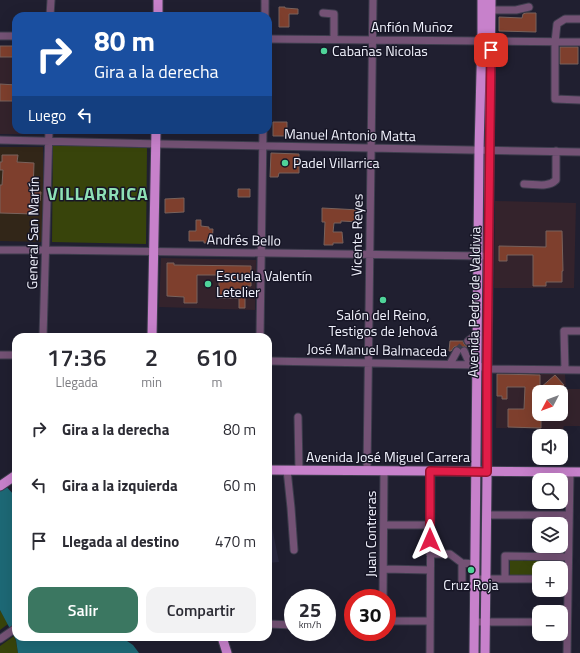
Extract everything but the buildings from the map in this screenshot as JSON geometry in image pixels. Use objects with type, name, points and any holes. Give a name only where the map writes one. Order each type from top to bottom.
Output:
[{"type":"main road","points":[[158,0],[158,12]]},
{"type":"main road","name":"Avenida Pedro de Valdivia","points":[[482,0],[486,40],[489,150],[485,653]]},
{"type":"main road","name":"Avenida Pedro de Valdivia","points":[[474,653],[476,471],[474,361],[477,334],[479,150],[486,40],[491,5]]},
{"type":"main road","points":[[152,333],[156,134]]},
{"type":"main road","name":"Avenida José Miguel Carrera","points":[[272,470],[580,472]]},
{"type":"main road","points":[[0,486],[12,478]]},
{"type":"main road","points":[[223,641],[227,653]]},
{"type":"street","points":[[50,0],[50,12]]},
{"type":"street","points":[[265,0],[265,12]]},
{"type":"street","name":"Vicente Reyes","points":[[367,470],[372,0]]},
{"type":"street","points":[[491,5],[516,10],[529,7]]},
{"type":"street","points":[[323,14],[334,14],[334,39]]},
{"type":"street","points":[[580,19],[565,19],[557,24],[555,42],[555,99],[580,100]]},
{"type":"street","points":[[0,36],[12,36]]},
{"type":"street","name":"Anfión Muñoz","points":[[272,39],[580,42]]},
{"type":"street","name":"General San Martín","points":[[43,333],[49,134]]},
{"type":"street","points":[[260,333],[263,134]]},
{"type":"street","name":"Manuel Antonio Matta","points":[[0,140],[580,152]]},
{"type":"street","points":[[524,184],[548,185],[556,180],[556,151]]},
{"type":"street","name":"Andrés Bello","points":[[0,250],[488,256]]},
{"type":"street","points":[[565,370],[564,331],[580,331]]},
{"type":"street","points":[[468,341],[477,334]]},
{"type":"street","points":[[463,351],[474,361]]},
{"type":"street","points":[[463,351],[474,361]]},
{"type":"street","points":[[450,364],[452,358],[463,351]]},
{"type":"street","points":[[0,355],[12,355]]},
{"type":"street","name":"José Manuel Balmaceda","points":[[272,360],[450,364],[474,361],[487,369],[580,370]]},
{"type":"street","points":[[298,417],[299,470]]},
{"type":"street","points":[[287,470],[294,550]]},
{"type":"street","name":"Juan Contreras","points":[[383,589],[384,471]]},
{"type":"street","points":[[430,471],[430,653]]},
{"type":"street","points":[[567,561],[570,472]]},
{"type":"street","points":[[487,515],[569,515]]},
{"type":"street","points":[[384,525],[430,526]]},
{"type":"street","points":[[430,554],[450,554],[462,563],[475,564]]},
{"type":"street","points":[[505,579],[505,556],[568,557]]},
{"type":"street","points":[[462,563],[462,586]]},
{"type":"street","points":[[384,569],[430,570]]},
{"type":"street","points":[[475,579],[532,580]]},
{"type":"street","points":[[396,621],[430,621]]},
{"type":"street","points":[[474,622],[532,622]]},
{"type":"street","points":[[272,624],[284,625]]},
{"type":"street","points":[[0,639],[12,631]]},
{"type":"street","points":[[566,641],[567,653]]},
{"type":"shaded area","points":[[0,46],[12,46],[12,134],[0,134]]},
{"type":"shaded area","points":[[0,147],[43,147],[43,242],[0,241]]},
{"type":"shaded area","points":[[495,201],[576,203],[574,288],[494,288]]},
{"type":"shaded area","name":"Escuela Valentín Letelier","points":[[161,258],[256,260],[255,310],[159,307]]},
{"type":"shaded area","points":[[497,373],[565,374],[566,385],[532,385],[532,421],[568,421],[568,389],[580,389],[580,426],[564,426],[563,429],[496,428]]},
{"type":"shaded area","points":[[272,527],[279,562],[272,563]]},
{"type":"green space","points":[[53,144],[147,148],[146,244],[52,242]]},
{"type":"green space","points":[[510,560],[558,561],[532,561],[532,577],[510,577]]},
{"type":"green space","points":[[0,610],[8,624],[0,630]]},
{"type":"green space","points":[[12,637],[12,641],[16,641],[18,653],[0,653],[0,646]]},
{"type":"water","points":[[0,480],[12,493],[12,632],[0,610]]},
{"type":"water","points":[[16,641],[127,641],[133,645],[139,653],[18,653]]},
{"type":"tunnel","points":[[457,351],[468,341]]},
{"type":"place","name":"Cabañas Nicolas","points":[[324,51]]},
{"type":"place","name":"Padel Villarrica","points":[[285,163]]},
{"type":"place","name":"Escuela Valentín Letelier","points":[[208,284]]},
{"type":"place","name":"Salón del Reino, Testigos de Jehová","points":[[383,300]]},
{"type":"place","name":"Cruz Roja","points":[[471,570]]},
{"type":"district","name":"VILLARRICA","points":[[98,194]]},
{"type":"route","points":[[430,540],[430,471],[487,472],[491,50]]}]
